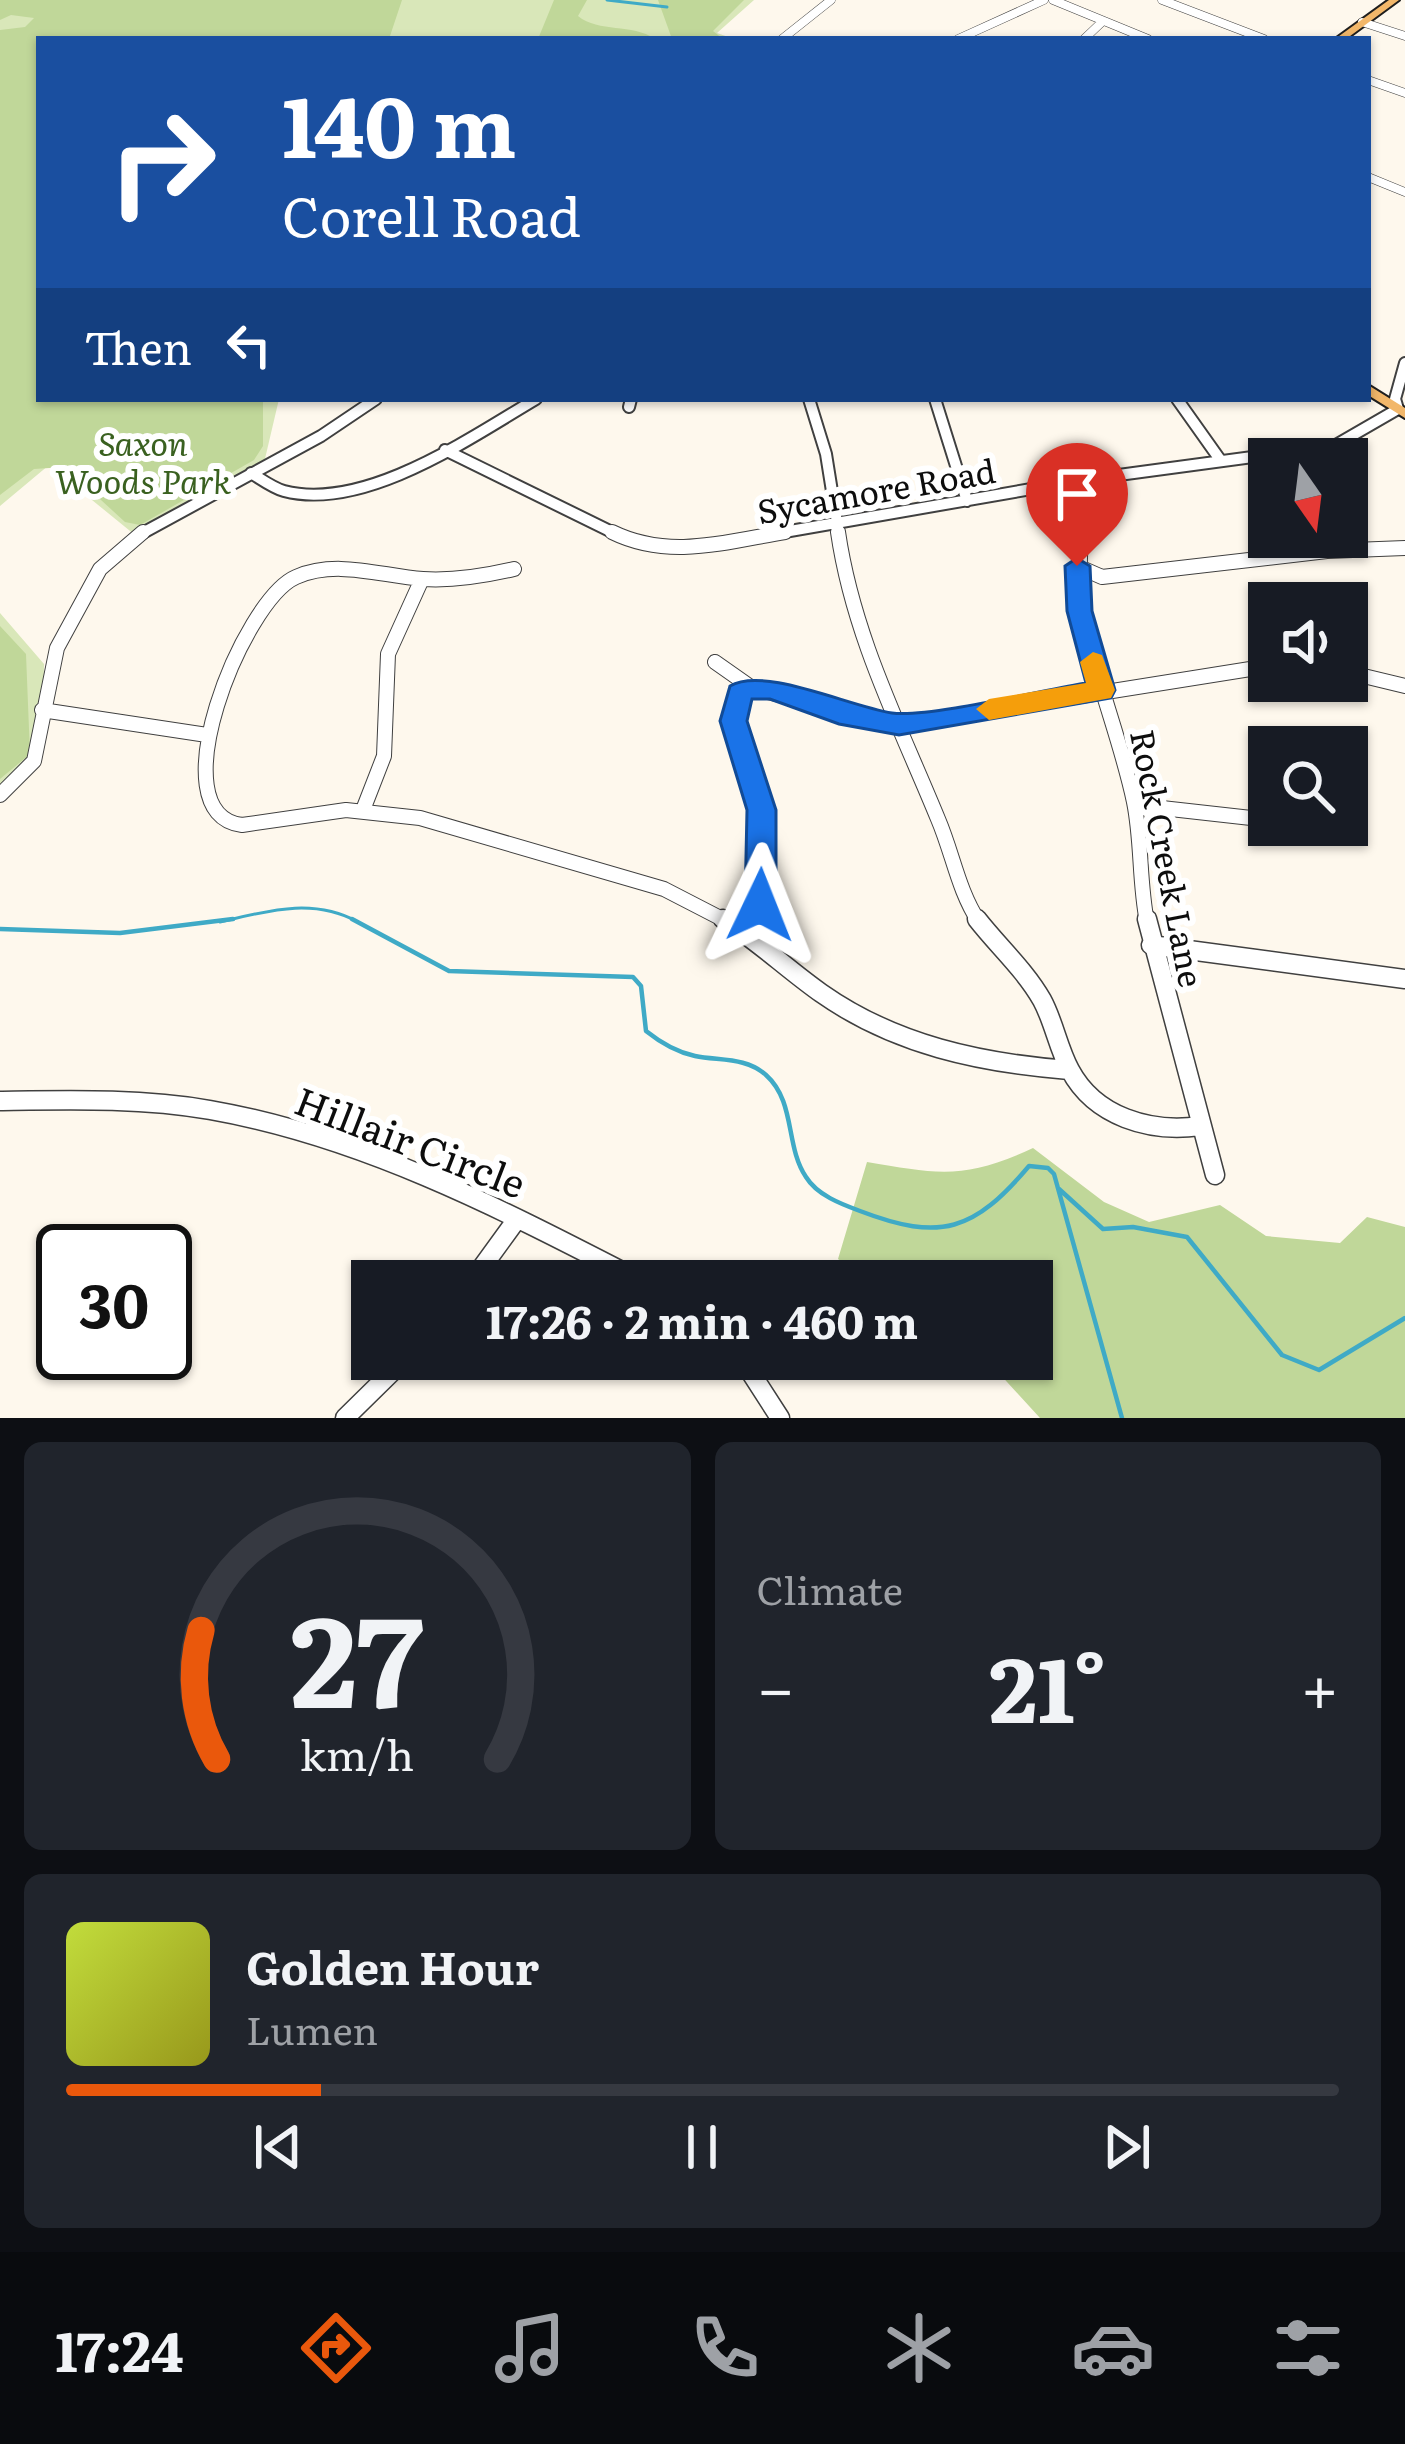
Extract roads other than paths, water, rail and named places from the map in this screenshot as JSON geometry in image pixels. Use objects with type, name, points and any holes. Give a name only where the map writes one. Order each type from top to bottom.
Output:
[{"type":"main road","points":[[1344,36],[1395,0]]},
{"type":"main road","points":[[1371,391],[1401,411]]},
{"type":"street","points":[[786,36],[831,0]]},
{"type":"street","points":[[965,36],[1049,0],[1140,36]]},
{"type":"street","points":[[1162,0],[1256,36]]},
{"type":"street","points":[[1087,36],[1103,21]]},
{"type":"street","points":[[1363,22],[1405,36]]},
{"type":"street","points":[[1371,81],[1405,93]]},
{"type":"street","points":[[1371,178],[1405,193]]},
{"type":"street","points":[[1401,411],[1395,399],[1405,363]]},
{"type":"street","points":[[0,795],[34,761],[57,648],[100,569],[140,533],[321,436],[372,402]]},
{"type":"street","points":[[251,473],[297,494],[377,483],[531,402]]},
{"type":"street","points":[[810,402],[826,451],[856,624],[944,830],[962,893],[1040,997],[1069,1070],[1101,1105],[1147,1128],[1177,1131],[1201,1126]]},
{"type":"street","points":[[936,402],[967,500]]},
{"type":"street","points":[[1179,402],[1221,461]]},
{"type":"street","name":"Sycamore Road","points":[[445,450],[652,549],[680,550],[1089,479],[1334,446],[1401,411]]},
{"type":"street","name":"Rock Creek Lane","points":[[1089,479],[1077,566],[1080,611],[1136,806],[1151,945],[1215,1175]]},
{"type":"street","points":[[1077,566],[1102,577],[1327,551],[1405,548]]},
{"type":"street","points":[[514,569],[467,578],[422,579],[346,567],[317,569],[277,586],[248,633],[207,735],[205,766],[211,799],[232,824],[327,809],[363,810],[442,822],[530,845],[672,892],[745,930],[823,995],[905,1040],[1010,1067],[1069,1070]]},
{"type":"street","points":[[363,810],[387,760],[390,652],[422,579]]},
{"type":"street","points":[[715,662],[752,688]]},
{"type":"street","points":[[745,930],[760,905],[761,810],[733,711],[740,694],[752,688],[771,689],[839,713],[899,725],[1248,669]]},
{"type":"street","points":[[1368,677],[1405,686]]},
{"type":"street","points":[[42,710],[207,735]]},
{"type":"street","points":[[1136,806],[1248,818]]},
{"type":"street","points":[[1151,945],[1405,979]]},
{"type":"street","name":"Hillair Circle","points":[[0,1102],[104,1101],[238,1115],[365,1153],[599,1260]]},
{"type":"street","points":[[488,1260],[518,1219]]},
{"type":"street","points":[[345,1418],[384,1380]]},
{"type":"street","points":[[756,1380],[780,1418]]},
{"type":"waterway","points":[[607,0],[667,7]]},
{"type":"waterway","points":[[220,922],[307,908],[355,920]]},
{"type":"waterway","points":[[0,929],[120,933],[233,919]]},
{"type":"waterway","points":[[355,920],[449,971],[633,977],[641,986],[646,1031],[681,1052],[741,1062],[766,1075],[782,1098],[799,1165],[811,1183],[837,1202],[888,1221],[935,1228],[954,1224],[991,1205],[1029,1166],[1048,1168],[1054,1174],[1122,1418]]},
{"type":"waterway","points":[[1059,1189],[1103,1229],[1133,1227],[1187,1237],[1282,1355],[1319,1370],[1405,1318]]},
{"type":"park label","name":"Saxon Woods Park","points":[[143,460]]}]
